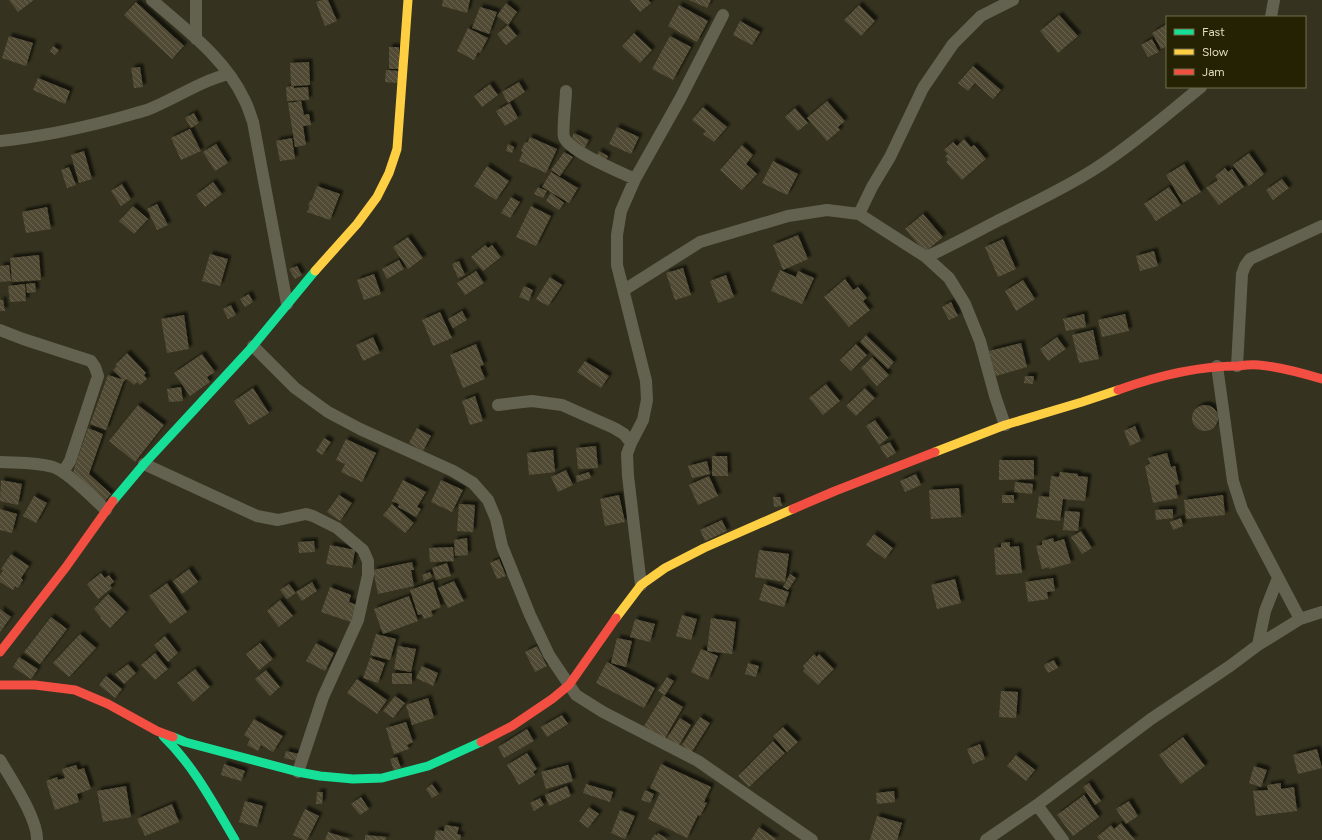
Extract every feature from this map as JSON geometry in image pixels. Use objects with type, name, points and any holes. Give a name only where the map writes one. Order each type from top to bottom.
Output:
[{"type":"street","points":[[152,0],[206,48],[229,74],[244,98],[253,122],[287,304]]},
{"type":"street","points":[[196,0],[196,39]]},
{"type":"street","points":[[0,652],[66,567],[106,510],[144,464],[253,346],[287,304],[357,224],[377,197],[389,173],[397,149],[408,0]]},
{"type":"street","points":[[859,214],[872,187],[890,157],[922,88],[953,44],[981,16],[1014,0]]},
{"type":"street","points":[[1271,16],[1274,0]]},
{"type":"street","points":[[641,585],[628,476],[628,454],[630,443],[643,420],[647,400],[646,381],[617,265],[617,235],[621,211],[635,179],[680,99],[723,15]]},
{"type":"street","points":[[0,140],[55,133],[146,110],[214,79],[229,74]]},
{"type":"street","points":[[926,257],[949,247],[1061,189],[1093,170],[1201,88]]},
{"type":"street","points":[[566,91],[564,136],[568,144],[590,158],[635,179]]},
{"type":"street","points":[[624,290],[700,242],[788,216],[827,210],[859,214],[926,257],[949,278],[966,304],[980,341],[1005,425]]},
{"type":"street","points":[[1237,366],[1242,274],[1244,266],[1250,259],[1322,226]]},
{"type":"street","points":[[0,330],[91,361],[95,366],[98,376],[70,461],[63,472]]},
{"type":"street","points":[[253,346],[295,388],[328,412],[360,429],[453,471],[473,483],[488,500],[496,519],[502,546],[530,615],[549,655],[576,695],[597,709],[698,761],[812,840]]},
{"type":"street","points":[[0,685],[35,685],[75,690],[108,704],[157,731],[185,742],[298,772],[353,779],[382,778],[428,766],[471,747],[512,726],[552,699],[569,685],[641,585],[664,568],[704,548],[835,492],[1005,425],[1082,402],[1143,381],[1183,371],[1217,366],[1259,365],[1303,373],[1322,379]]},
{"type":"street","points":[[1217,366],[1233,481],[1242,509],[1300,619]]},
{"type":"street","points":[[498,405],[532,401],[562,406],[614,428],[624,434],[630,443]]},
{"type":"street","points":[[0,462],[31,463],[53,467],[63,472],[106,510]]},
{"type":"street","points":[[144,464],[257,516],[278,520],[306,514],[313,516],[337,528],[363,550],[368,561],[368,575],[358,620],[323,697],[298,772]]},
{"type":"street","points":[[1258,645],[1265,611],[1278,578]]},
{"type":"street","points":[[986,840],[1037,805],[1151,719],[1230,666],[1258,645],[1300,619],[1322,612]]},
{"type":"street","points":[[157,731],[172,744],[188,763],[205,787],[235,840]]},
{"type":"street","points":[[0,760],[32,818],[37,832],[37,840]]},
{"type":"street","points":[[1037,805],[1064,840]]},
{"type":"building","points":[[9,0],[34,0],[18,12]]},
{"type":"building","points":[[328,0],[337,21],[325,26],[316,2]]},
{"type":"building","points":[[443,0],[470,0],[467,13],[442,6]]},
{"type":"building","points":[[630,0],[648,0],[651,3],[640,12]]},
{"type":"building","points":[[689,0],[711,0],[707,8]]},
{"type":"building","points":[[136,2],[184,46],[172,59],[124,15]]},
{"type":"building","points":[[506,3],[517,12],[508,25],[497,16]]},
{"type":"building","points":[[679,5],[708,21],[697,42],[668,26]]},
{"type":"building","points":[[859,5],[875,21],[861,36],[844,20]]},
{"type":"building","points":[[480,7],[497,12],[489,34],[472,28]]},
{"type":"building","points":[[1059,15],[1078,36],[1058,53],[1040,31]]},
{"type":"building","points":[[740,21],[760,32],[752,45],[733,35]]},
{"type":"building","points":[[508,25],[517,36],[506,45],[497,34]]},
{"type":"building","points":[[1166,25],[1166,46],[1161,49],[1152,33]]},
{"type":"building","points":[[468,28],[488,38],[480,53],[478,52],[474,60],[457,51]]},
{"type":"building","points":[[634,33],[652,50],[640,63],[622,46]]},
{"type":"building","points":[[9,36],[33,43],[26,66],[2,58]]},
{"type":"building","points":[[670,36],[691,47],[673,80],[652,69]]},
{"type":"building","points":[[1152,39],[1159,52],[1148,57],[1141,45]]},
{"type":"building","points":[[53,46],[59,50],[55,55],[50,51]]},
{"type":"building","points":[[389,47],[399,47],[399,69],[389,69]]},
{"type":"building","points":[[309,62],[310,85],[291,86],[290,63]]},
{"type":"building","points":[[973,66],[1001,90],[993,99],[975,83],[968,91],[958,83]]},
{"type":"building","points":[[140,67],[143,87],[134,88],[131,68]]},
{"type":"building","points":[[386,70],[399,71],[398,83],[385,82]]},
{"type":"building","points":[[38,78],[70,91],[65,104],[33,90]]},
{"type":"building","points":[[519,82],[525,92],[508,103],[502,92]]},
{"type":"building","points":[[490,84],[498,95],[482,107],[474,96]]},
{"type":"building","points":[[294,86],[294,88],[308,87],[309,100],[287,101],[286,87]]},
{"type":"building","points":[[301,101],[304,115],[309,114],[311,125],[303,126],[306,145],[295,147],[288,103]]},
{"type":"building","points":[[827,101],[845,121],[838,127],[840,130],[827,141],[807,118]]},
{"type":"building","points":[[510,103],[518,118],[505,126],[496,111]]},
{"type":"building","points":[[703,107],[727,127],[714,142],[703,134],[706,131],[692,120]]},
{"type":"building","points":[[795,108],[808,123],[798,131],[785,117]]},
{"type":"building","points":[[194,113],[199,123],[191,128],[185,118]]},
{"type":"building","points":[[617,127],[639,137],[631,154],[609,144]]},
{"type":"building","points":[[190,129],[201,151],[181,160],[171,138]]},
{"type":"building","points":[[574,133],[589,140],[584,149],[570,141]]},
{"type":"building","points":[[530,137],[557,149],[546,173],[519,161],[525,142],[527,143]]},
{"type":"building","points":[[292,138],[295,159],[280,161],[276,141]]},
{"type":"building","points":[[964,139],[971,147],[974,145],[986,159],[962,180],[946,162],[948,160],[945,156],[948,154],[944,150],[953,142],[957,146]]},
{"type":"building","points":[[216,144],[228,163],[215,171],[203,152]]},
{"type":"building","points":[[508,144],[514,147],[512,153],[506,151]]},
{"type":"building","points":[[742,145],[753,155],[746,164],[757,174],[742,190],[720,170]]},
{"type":"building","points":[[84,151],[92,179],[79,183],[71,155]]},
{"type":"building","points":[[599,151],[608,156],[605,163],[596,158]]},
{"type":"building","points":[[564,152],[573,157],[560,176],[551,170]]},
{"type":"building","points":[[1249,153],[1264,174],[1249,186],[1233,165]]},
{"type":"building","points":[[773,161],[798,174],[787,195],[762,183]]},
{"type":"building","points":[[1184,164],[1201,192],[1183,203],[1166,175]]},
{"type":"building","points":[[487,166],[509,181],[496,200],[474,186]]},
{"type":"building","points":[[69,167],[76,185],[67,188],[61,170]]},
{"type":"building","points":[[1225,168],[1228,172],[1232,169],[1244,187],[1219,205],[1206,188],[1218,180],[1215,176]]},
{"type":"building","points":[[551,172],[578,188],[569,203],[542,187]]},
{"type":"building","points":[[1282,179],[1289,188],[1273,200],[1266,190]]},
{"type":"building","points":[[213,182],[222,194],[205,207],[196,195]]},
{"type":"building","points":[[122,184],[131,199],[121,206],[111,191]]},
{"type":"building","points":[[317,186],[340,194],[330,220],[307,212],[310,206],[308,205],[312,200]]},
{"type":"building","points":[[538,187],[547,191],[543,198],[534,194]]},
{"type":"building","points":[[1169,187],[1181,205],[1156,221],[1144,204]]},
{"type":"building","points":[[551,193],[564,203],[559,210],[546,201]]},
{"type":"building","points":[[511,197],[520,202],[510,218],[501,213]]},
{"type":"building","points":[[157,204],[168,225],[157,230],[147,209]]},
{"type":"building","points":[[133,206],[148,219],[134,234],[119,221]]},
{"type":"building","points":[[531,206],[551,216],[536,246],[516,237]]},
{"type":"building","points":[[47,207],[51,229],[26,233],[22,212]]},
{"type":"building","points":[[923,214],[943,237],[925,252],[905,229]]},
{"type":"building","points":[[798,235],[808,259],[783,270],[773,245]]},
{"type":"building","points":[[408,237],[423,258],[408,269],[393,247]]},
{"type":"building","points":[[1003,239],[1016,269],[998,277],[985,247]]},
{"type":"building","points":[[485,245],[488,248],[492,245],[501,257],[483,271],[471,257]]},
{"type":"building","points":[[1154,251],[1158,266],[1140,271],[1136,256]]},
{"type":"building","points":[[210,254],[228,259],[220,286],[202,281]]},
{"type":"building","points":[[39,255],[41,280],[12,282],[10,258]]},
{"type":"building","points":[[399,260],[404,269],[387,279],[382,269]]},
{"type":"building","points":[[459,261],[465,275],[458,278],[452,264]]},
{"type":"building","points":[[9,265],[11,281],[0,282],[0,266]]},
{"type":"building","points":[[297,266],[302,275],[295,279],[289,269]]},
{"type":"building","points":[[683,268],[691,295],[675,300],[666,273]]},
{"type":"building","points":[[780,270],[796,277],[798,271],[814,278],[802,304],[771,291]]},
{"type":"building","points":[[476,271],[484,283],[465,295],[457,283]]},
{"type":"building","points":[[374,274],[381,294],[364,300],[357,280]]},
{"type":"building","points":[[726,275],[734,297],[718,303],[710,281]]},
{"type":"building","points":[[550,277],[562,285],[548,306],[536,299]]},
{"type":"building","points":[[845,279],[853,290],[858,287],[867,298],[863,301],[870,310],[849,327],[824,297]]},
{"type":"building","points":[[1023,280],[1035,299],[1016,311],[1005,291]]},
{"type":"building","points":[[35,283],[36,292],[27,293],[26,284]]},
{"type":"building","points":[[25,284],[26,301],[10,302],[8,286]]},
{"type":"building","points":[[524,286],[533,290],[529,301],[519,297]]},
{"type":"building","points":[[249,294],[253,302],[245,307],[240,299]]},
{"type":"building","points":[[0,300],[3,300],[5,311],[0,311]]},
{"type":"building","points":[[951,302],[958,316],[949,320],[942,307]]},
{"type":"building","points":[[231,305],[236,315],[228,319],[223,309]]},
{"type":"building","points":[[462,311],[467,320],[453,328],[448,319]]},
{"type":"building","points":[[440,312],[452,338],[433,346],[422,320]]},
{"type":"building","points":[[1084,314],[1086,327],[1066,331],[1063,319]]},
{"type":"building","points":[[1125,314],[1129,331],[1102,337],[1098,320]]},
{"type":"building","points":[[184,315],[189,349],[167,353],[161,319]]},
{"type":"building","points":[[1093,330],[1099,359],[1079,363],[1072,335]]},
{"type":"building","points":[[866,335],[894,362],[888,369],[860,342]]},
{"type":"building","points":[[373,337],[380,353],[363,361],[356,345]]},
{"type":"building","points":[[1057,337],[1066,349],[1048,361],[1040,349]]},
{"type":"building","points":[[1021,343],[1027,367],[996,376],[989,351]]},
{"type":"building","points":[[476,344],[484,365],[480,366],[485,379],[463,388],[450,355]]},
{"type":"building","points":[[856,344],[867,355],[851,371],[840,360]]},
{"type":"building","points":[[127,353],[146,373],[144,375],[147,379],[140,385],[137,382],[134,385],[127,379],[124,381],[113,370],[117,366],[115,365]]},
{"type":"building","points":[[202,354],[215,372],[207,377],[210,382],[190,396],[174,373]]},
{"type":"building","points":[[872,357],[889,375],[877,386],[861,368]]},
{"type":"building","points":[[585,361],[609,376],[601,388],[577,372]]},
{"type":"building","points":[[108,375],[124,380],[106,430],[90,424]]},
{"type":"building","points":[[1025,376],[1034,376],[1033,384],[1024,383]]},
{"type":"building","points":[[826,384],[840,401],[823,415],[809,398]]},
{"type":"building","points":[[181,387],[183,401],[169,402],[167,389]]},
{"type":"building","points":[[253,388],[269,413],[249,425],[234,401]]},
{"type":"building","points":[[865,388],[875,398],[856,416],[846,406]]},
{"type":"building","points":[[475,396],[483,421],[470,425],[462,401]]},
{"type":"building","points":[[138,405],[164,425],[135,462],[109,441]]},
{"type":"building","points":[[1205,405],[1214,409],[1218,418],[1214,427],[1205,431],[1196,427],[1192,418],[1196,409]]},
{"type":"building","points":[[875,420],[888,438],[879,445],[866,426]]},
{"type":"building","points":[[1135,426],[1141,441],[1130,446],[1124,431]]},
{"type":"building","points":[[88,428],[103,434],[89,474],[111,494],[103,503],[72,475]]},
{"type":"building","points":[[417,428],[431,436],[423,451],[409,443]]},
{"type":"building","points":[[324,438],[331,442],[322,455],[316,451]]},
{"type":"building","points":[[346,439],[376,453],[362,482],[341,472],[345,464],[336,460]]},
{"type":"building","points":[[890,442],[896,453],[887,458],[880,447]]},
{"type":"building","points":[[596,446],[598,468],[578,469],[576,448]]},
{"type":"building","points":[[553,450],[555,472],[529,475],[527,453]]},
{"type":"building","points":[[1167,453],[1171,467],[1175,466],[1179,484],[1175,485],[1178,498],[1153,503],[1145,466],[1150,464],[1148,458]]},
{"type":"building","points":[[712,456],[727,456],[728,476],[712,476]]},
{"type":"building","points":[[999,460],[1034,460],[1034,479],[999,480]]},
{"type":"building","points":[[707,461],[710,474],[692,478],[688,466]]},
{"type":"building","points":[[566,470],[573,485],[558,492],[551,477]]},
{"type":"building","points":[[589,472],[591,478],[577,482],[576,476]]},
{"type":"building","points":[[1060,472],[1088,477],[1085,501],[1063,499],[1060,521],[1036,518],[1039,496],[1049,497],[1051,476],[1059,477]]},
{"type":"building","points":[[916,474],[921,485],[905,492],[900,481]]},
{"type":"building","points":[[709,476],[718,496],[698,505],[689,485]]},
{"type":"building","points":[[1,480],[22,484],[18,505],[0,501]]},
{"type":"building","points":[[403,480],[426,492],[417,507],[421,509],[416,517],[398,507],[399,504],[392,501]]},
{"type":"building","points":[[441,480],[463,490],[452,512],[431,502]]},
{"type":"building","points":[[1015,482],[1033,484],[1032,494],[1014,492]]},
{"type":"building","points":[[959,488],[961,517],[931,519],[929,490]]},
{"type":"building","points":[[339,495],[352,503],[340,521],[327,512]]},
{"type":"building","points":[[619,495],[625,522],[605,526],[600,499]]},
{"type":"building","points":[[1002,495],[1014,495],[1014,503],[1002,503]]},
{"type":"building","points":[[1223,495],[1225,515],[1186,519],[1184,500]]},
{"type":"building","points":[[34,496],[47,503],[36,523],[23,516]]},
{"type":"building","points":[[773,497],[780,497],[782,506],[774,507]]},
{"type":"building","points":[[392,504],[414,523],[405,533],[383,515]]},
{"type":"building","points":[[459,504],[475,505],[473,532],[457,531]]},
{"type":"building","points":[[0,509],[17,514],[12,533],[0,530]]},
{"type":"building","points":[[1173,509],[1173,518],[1156,520],[1155,510]]},
{"type":"building","points":[[1065,511],[1080,512],[1078,531],[1063,530]]},
{"type":"building","points":[[1181,518],[1183,526],[1173,530],[1170,522]]},
{"type":"building","points":[[722,520],[727,531],[705,541],[700,530]]},
{"type":"building","points":[[1081,531],[1092,548],[1082,554],[1071,537]]},
{"type":"building","points":[[874,534],[893,548],[885,559],[866,545]]},
{"type":"building","points":[[467,538],[468,555],[455,556],[454,540]]},
{"type":"building","points":[[1053,538],[1054,542],[1064,539],[1071,563],[1049,569],[1049,567],[1042,569],[1036,546],[1042,545],[1042,541]]},
{"type":"building","points":[[314,541],[315,552],[299,553],[298,542]]},
{"type":"building","points":[[1010,542],[1010,547],[1019,546],[1022,573],[996,575],[994,548],[1001,547],[1001,543]]},
{"type":"building","points":[[330,545],[355,550],[352,568],[326,564]]},
{"type":"building","points":[[453,547],[454,561],[430,562],[429,548]]},
{"type":"building","points":[[759,550],[789,554],[785,582],[755,577]]},
{"type":"building","points":[[11,554],[29,566],[21,578],[23,580],[18,588],[15,586],[13,590],[0,582],[0,575],[3,571],[1,569]]},
{"type":"building","points":[[499,559],[506,576],[497,579],[490,563]]},
{"type":"building","points":[[412,562],[414,570],[411,570],[414,586],[378,594],[373,570]]},
{"type":"building","points":[[447,563],[451,576],[436,580],[432,568]]},
{"type":"building","points":[[189,569],[198,582],[182,594],[173,581]]},
{"type":"building","points":[[430,572],[432,577],[424,581],[422,575]]},
{"type":"building","points":[[101,573],[105,578],[109,575],[114,582],[110,585],[112,588],[98,599],[87,584]]},
{"type":"building","points":[[790,574],[796,578],[788,590],[783,587]]},
{"type":"building","points":[[1053,578],[1055,591],[1047,592],[1048,599],[1028,602],[1025,582]]},
{"type":"building","points":[[955,579],[961,603],[937,609],[931,585]]},
{"type":"building","points":[[454,581],[464,601],[448,608],[438,588]]},
{"type":"building","points":[[312,582],[317,591],[302,601],[296,592]]},
{"type":"building","points":[[433,582],[441,607],[431,611],[433,616],[424,619],[422,614],[418,615],[410,590]]},
{"type":"building","points":[[167,583],[187,612],[170,624],[149,596]]},
{"type":"building","points":[[289,584],[296,593],[287,599],[280,590]]},
{"type":"building","points":[[764,584],[789,592],[784,607],[759,600]]},
{"type":"building","points":[[330,587],[351,595],[349,602],[357,605],[351,622],[321,612]]},
{"type":"building","points":[[108,594],[126,612],[110,628],[100,618],[101,617],[94,609]]},
{"type":"building","points":[[409,596],[418,621],[383,634],[374,609]]},
{"type":"building","points":[[280,600],[293,616],[279,627],[267,611]]},
{"type":"building","points":[[0,609],[11,617],[0,632]]},
{"type":"building","points":[[682,615],[697,619],[691,640],[676,636]]},
{"type":"building","points":[[51,617],[67,629],[40,664],[24,652]]},
{"type":"building","points":[[711,618],[736,622],[732,654],[707,651]]},
{"type":"building","points":[[635,619],[655,624],[650,642],[630,637]]},
{"type":"building","points":[[80,634],[96,648],[69,677],[53,663]]},
{"type":"building","points":[[376,634],[396,639],[390,660],[370,655]]},
{"type":"building","points":[[165,636],[178,653],[168,662],[154,645]]},
{"type":"building","points":[[617,638],[632,641],[626,667],[611,663]]},
{"type":"building","points":[[260,643],[273,659],[259,670],[246,654]]},
{"type":"building","points":[[316,643],[334,653],[325,671],[306,661]]},
{"type":"building","points":[[398,646],[416,649],[411,672],[394,669]]},
{"type":"building","points":[[537,646],[547,666],[535,672],[525,652]]},
{"type":"building","points":[[701,649],[718,656],[708,680],[691,672]]},
{"type":"building","points":[[155,653],[168,669],[155,680],[141,665]]},
{"type":"building","points":[[814,654],[817,657],[819,654],[834,669],[818,685],[803,671],[805,668],[803,666]]},
{"type":"building","points":[[19,657],[38,669],[31,679],[13,667]]},
{"type":"building","points":[[370,658],[385,663],[378,683],[363,678]]},
{"type":"building","points":[[1054,660],[1058,668],[1048,673],[1044,665]]},
{"type":"building","points":[[607,662],[655,688],[644,708],[596,683]]},
{"type":"building","points":[[748,663],[759,666],[756,677],[745,674]]},
{"type":"building","points":[[128,664],[136,673],[124,684],[115,674]]},
{"type":"building","points":[[422,666],[438,673],[433,686],[416,678]]},
{"type":"building","points":[[195,669],[210,687],[193,702],[177,683]]},
{"type":"building","points":[[266,670],[280,687],[270,696],[255,679]]},
{"type":"building","points":[[392,673],[412,673],[412,684],[392,684]]},
{"type":"building","points":[[106,676],[122,689],[115,698],[99,685]]},
{"type":"building","points":[[667,677],[674,681],[665,695],[658,691]]},
{"type":"building","points":[[357,679],[387,700],[377,714],[347,693]]},
{"type":"building","points":[[1001,691],[1018,692],[1016,718],[999,717]]},
{"type":"building","points":[[663,695],[683,707],[665,738],[644,726]]},
{"type":"building","points":[[395,696],[405,703],[393,718],[383,711]]},
{"type":"building","points":[[428,698],[434,718],[412,725],[406,705]]},
{"type":"building","points":[[562,715],[568,724],[547,737],[541,727]]},
{"type":"building","points":[[700,717],[710,723],[690,755],[683,750],[685,747],[682,745]]},
{"type":"building","points":[[680,718],[691,725],[679,745],[667,738]]},
{"type":"building","points":[[254,719],[283,736],[273,752],[261,745],[258,751],[247,745],[250,739],[244,735]]},
{"type":"building","points":[[406,722],[413,742],[407,745],[409,749],[394,754],[386,728]]},
{"type":"building","points":[[783,727],[798,742],[787,752],[773,736]]},
{"type":"building","points":[[527,729],[534,741],[504,758],[498,747]]},
{"type":"building","points":[[1183,737],[1205,766],[1181,784],[1159,755]]},
{"type":"building","points":[[773,741],[785,753],[749,787],[738,776]]},
{"type":"building","points":[[980,744],[985,759],[973,764],[967,749]]},
{"type":"building","points":[[1317,749],[1322,768],[1298,774],[1293,755]]},
{"type":"building","points":[[286,751],[299,754],[297,761],[284,758]]},
{"type":"building","points":[[527,753],[537,769],[533,772],[535,775],[519,785],[507,765]]},
{"type":"building","points":[[1016,755],[1035,770],[1026,781],[1007,766]]},
{"type":"building","points":[[397,757],[401,768],[394,771],[390,759]]},
{"type":"building","points":[[224,764],[245,771],[241,781],[221,775]]},
{"type":"building","points":[[661,764],[711,787],[704,802],[707,803],[700,816],[698,815],[687,838],[648,819],[660,793],[650,788]]},
{"type":"building","points":[[76,765],[78,770],[84,768],[91,789],[77,794],[79,802],[55,810],[46,781],[57,777],[58,780],[65,778],[62,769]]},
{"type":"building","points":[[568,765],[573,781],[546,789],[541,772]]},
{"type":"building","points":[[1254,766],[1267,770],[1261,787],[1249,783]]},
{"type":"building","points":[[1089,783],[1101,801],[1095,805],[1083,787]]},
{"type":"building","points":[[1281,783],[1281,789],[1294,787],[1297,811],[1256,816],[1253,791],[1268,790],[1267,785]]},
{"type":"building","points":[[432,784],[439,794],[432,798],[426,789]]},
{"type":"building","points":[[586,784],[613,792],[610,802],[583,793]]},
{"type":"building","points":[[126,786],[131,817],[103,822],[97,791]]},
{"type":"building","points":[[567,786],[571,796],[549,806],[545,795]]},
{"type":"building","points":[[645,790],[654,794],[650,803],[641,800]]},
{"type":"building","points":[[894,791],[895,802],[877,804],[876,793]]},
{"type":"building","points":[[317,792],[323,792],[322,804],[316,804]]},
{"type":"building","points":[[1084,795],[1099,817],[1073,836],[1057,815]]},
{"type":"building","points":[[361,797],[369,809],[360,815],[351,804]]},
{"type":"building","points":[[540,798],[544,805],[534,811],[530,803]]},
{"type":"building","points":[[245,801],[263,806],[257,827],[239,822]]},
{"type":"building","points":[[1129,801],[1138,816],[1126,824],[1116,809]]},
{"type":"building","points":[[172,804],[179,822],[145,836],[137,819]]},
{"type":"building","points":[[589,807],[599,814],[588,828],[579,821]]},
{"type":"building","points":[[305,809],[319,816],[307,840],[293,835]]},
{"type":"building","points":[[620,810],[635,816],[625,839],[611,833]]},
{"type":"building","points":[[877,816],[902,823],[897,840],[870,840]]},
{"type":"building","points":[[1121,823],[1135,840],[1100,840],[1097,837],[1111,825],[1114,829]]},
{"type":"building","points":[[445,825],[459,827],[457,834],[461,835],[460,840],[434,840],[436,830],[444,831]]},
{"type":"building","points":[[759,827],[776,839],[751,840]]},
{"type":"building","points":[[328,832],[350,839],[325,840]]},
{"type":"building","points":[[658,833],[668,840],[651,840],[655,834],[656,836]]},
{"type":"building","points":[[365,835],[386,837],[386,840],[365,840]]},
{"type":"traffic: fast","points":[[113,501],[144,464],[253,346],[315,271]]},
{"type":"traffic: fast","points":[[163,736],[194,772],[235,840]]},
{"type":"traffic: fast","points":[[173,737],[185,742],[298,772],[353,779],[382,778],[428,766],[481,742]]},
{"type":"traffic: slow","points":[[315,271],[357,224],[377,197],[389,173],[397,149],[408,0]]},
{"type":"traffic: slow","points":[[935,452],[1005,425],[1118,390]]},
{"type":"traffic: slow","points":[[616,618],[641,585],[665,568],[704,548],[793,509]]},
{"type":"traffic: jam","points":[[1118,390],[1147,380],[1177,373],[1222,366],[1267,366],[1299,372],[1322,379]]},
{"type":"traffic: jam","points":[[793,509],[935,452]]},
{"type":"traffic: jam","points":[[0,652],[66,567],[113,501]]},
{"type":"traffic: jam","points":[[481,742],[512,726],[552,699],[569,685],[616,618]]},
{"type":"traffic: jam","points":[[0,685],[35,685],[75,690],[108,704],[157,731],[173,737]]}]
